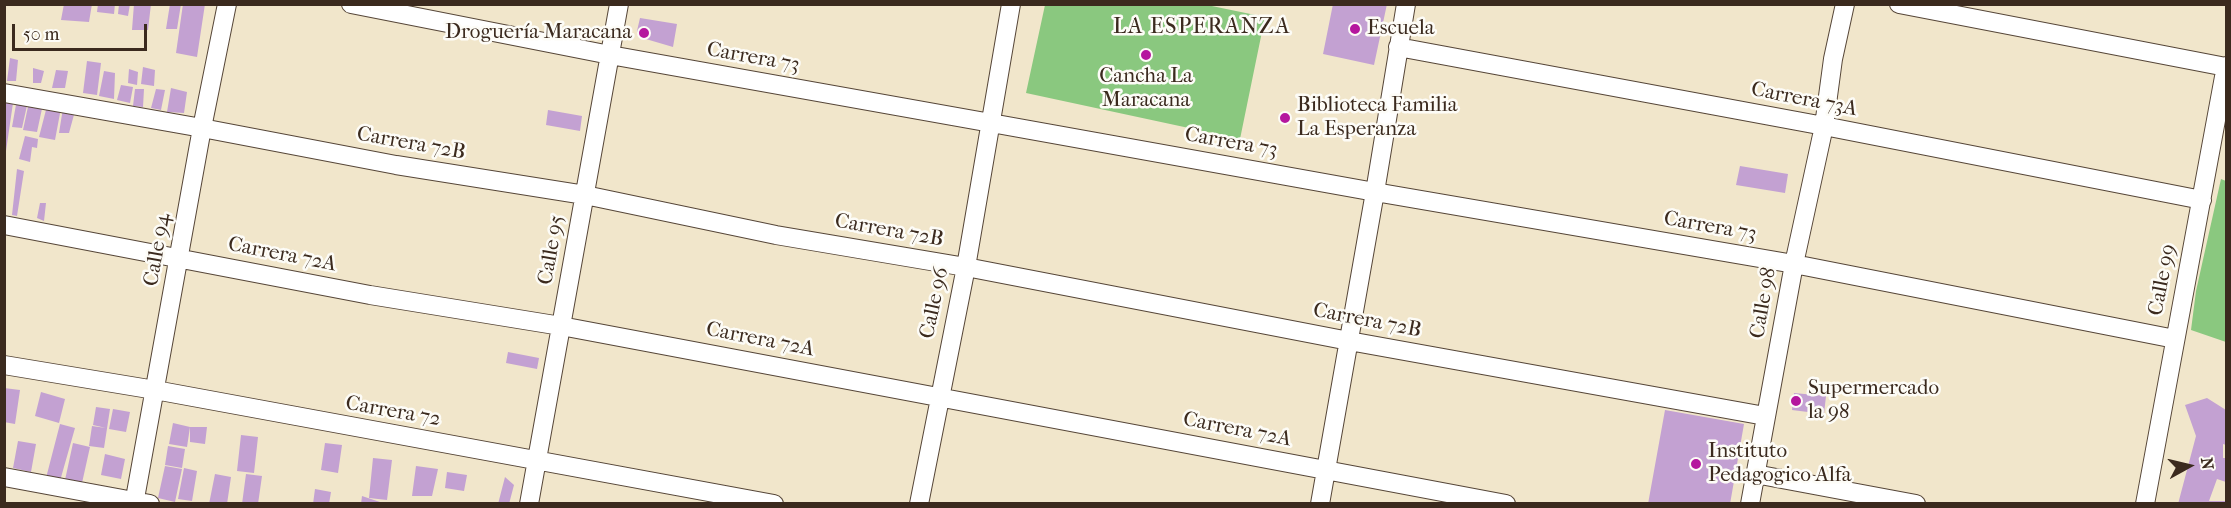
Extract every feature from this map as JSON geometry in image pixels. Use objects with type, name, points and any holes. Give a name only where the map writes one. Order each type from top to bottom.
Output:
[{"type":"street","name":"Calle 94","points":[[140,503],[155,390],[202,128],[227,4]]},
{"type":"street","name":"Carrera 73","points":[[351,4],[610,55],[1375,192],[1794,264],[2175,339]]},
{"type":"street","name":"Calle 95","points":[[529,504],[620,4]]},
{"type":"street","name":"Calle 96","points":[[919,504],[966,267],[1011,4]]},
{"type":"street","points":[[1320,504],[1406,4]]},
{"type":"street","name":"Calle 98","points":[[1750,504],[1794,264],[1824,126],[1833,59],[1845,4]]},
{"type":"street","points":[[1899,4],[2226,67]]},
{"type":"street","name":"Carrera 73A","points":[[1398,47],[1824,126],[2202,200]]},
{"type":"street","name":"Calle 99","points":[[2145,504],[2226,67]]},
{"type":"street","name":"Carrera 72B","points":[[4,93],[396,165],[585,195],[776,235],[966,267],[1349,341],[1765,416]]},
{"type":"street","name":"Carrera 72A","points":[[4,225],[370,295],[561,326],[939,396],[1506,504]]},
{"type":"street","name":"Carrera 72","points":[[4,365],[155,390],[774,504]]},
{"type":"street","points":[[1755,474],[1916,504]]},
{"type":"street","points":[[4,477],[140,503]]},
{"type":"green space","name":"Cancha La Maracana","points":[[1045,5],[1207,5],[1265,17],[1240,139],[1026,93]]},
{"type":"green space","points":[[2221,179],[2226,181],[2226,342],[2191,330],[2196,291]]},
{"type":"building","points":[[64,4],[92,4],[89,22],[61,20]]},
{"type":"building","points":[[98,4],[115,4],[114,14],[97,12]]},
{"type":"building","points":[[119,4],[130,4],[128,16],[118,14]]},
{"type":"building","points":[[134,4],[151,4],[148,30],[132,30]]},
{"type":"building","points":[[170,4],[181,4],[177,29],[166,29]]},
{"type":"building","points":[[183,4],[205,4],[197,57],[176,53]]},
{"type":"building","name":"Escuela","points":[[1333,4],[1387,4],[1374,65],[1323,54]]},
{"type":"building","points":[[640,18],[677,24],[673,47],[639,37],[637,31]]},
{"type":"building","points":[[10,58],[18,60],[16,81],[7,81]]},
{"type":"building","points":[[87,61],[101,63],[97,95],[83,93]]},
{"type":"building","points":[[143,67],[155,70],[154,86],[141,84]]},
{"type":"building","points":[[33,68],[44,71],[41,83],[33,83]]},
{"type":"building","points":[[129,69],[138,72],[137,85],[128,83]]},
{"type":"building","points":[[56,70],[68,71],[65,88],[52,88]]},
{"type":"building","points":[[104,71],[115,73],[114,99],[99,96]]},
{"type":"building","points":[[121,85],[133,87],[130,103],[117,100]]},
{"type":"building","points":[[171,88],[187,92],[184,113],[167,112]]},
{"type":"building","points":[[135,89],[144,89],[143,107],[133,106]]},
{"type":"building","points":[[156,89],[165,90],[161,110],[151,108]]},
{"type":"building","points":[[17,99],[28,101],[22,128],[12,127]]},
{"type":"building","points":[[4,102],[13,103],[6,151],[4,151]]},
{"type":"building","points":[[29,102],[43,104],[37,132],[23,130]]},
{"type":"building","points":[[47,106],[61,108],[55,140],[39,137]]},
{"type":"building","points":[[63,108],[75,111],[69,133],[59,133]]},
{"type":"building","points":[[548,110],[582,116],[580,131],[546,125]]},
{"type":"building","points":[[25,136],[38,139],[37,148],[32,147],[30,162],[19,159]]},
{"type":"building","points":[[1740,166],[1788,174],[1785,193],[1736,185]]},
{"type":"building","points":[[17,169],[24,171],[17,216],[12,215]]},
{"type":"building","points":[[40,203],[46,203],[44,221],[37,218]]},
{"type":"building","points":[[508,352],[539,358],[537,369],[506,363]]},
{"type":"building","points":[[4,388],[20,390],[15,424],[4,422]]},
{"type":"building","points":[[41,392],[65,399],[59,423],[35,416]]},
{"type":"building","points":[[1794,393],[1826,396],[1824,414],[1792,410]]},
{"type":"building","points":[[2207,398],[2226,410],[2226,445],[2223,444],[2223,458],[2226,458],[2226,482],[2217,479],[2209,501],[2226,501],[2226,504],[2178,504],[2196,436],[2185,405]]},
{"type":"building","points":[[96,407],[110,409],[104,448],[89,446],[92,426],[106,428],[93,425]]},
{"type":"building","points":[[113,409],[130,412],[126,432],[109,429]]},
{"type":"building","name":"Instituto Pedagogico Alfa","points":[[1665,410],[1744,424],[1730,504],[1648,504]]},
{"type":"building","points":[[173,423],[190,427],[187,447],[169,444]]},
{"type":"building","points":[[60,424],[75,428],[60,481],[46,478]]},
{"type":"building","points":[[190,427],[207,427],[205,444],[190,442]]},
{"type":"building","points":[[241,435],[258,437],[254,473],[237,471]]},
{"type":"building","points":[[18,441],[36,444],[31,472],[13,468]]},
{"type":"building","points":[[73,443],[90,447],[82,483],[65,480]]},
{"type":"building","points":[[325,443],[342,445],[338,473],[321,470]]},
{"type":"building","points":[[168,446],[185,449],[182,468],[165,465]]},
{"type":"building","points":[[105,454],[125,459],[121,479],[101,475]]},
{"type":"building","points":[[373,458],[392,460],[387,500],[369,498]]},
{"type":"building","points":[[165,466],[182,469],[175,502],[158,498]]},
{"type":"building","points":[[416,466],[438,469],[432,496],[412,496]]},
{"type":"building","points":[[184,468],[197,471],[192,501],[178,499]]},
{"type":"building","points":[[447,472],[467,475],[464,491],[445,488]]},
{"type":"building","points":[[215,474],[231,477],[227,504],[209,504]]},
{"type":"building","points":[[246,474],[262,476],[258,504],[242,504]]},
{"type":"building","points":[[505,477],[514,485],[509,504],[498,504]]},
{"type":"building","points":[[315,489],[331,492],[329,504],[313,504]]},
{"type":"building","points":[[362,496],[383,503],[383,504],[361,504]]},
{"type":"place","name":"Escuela","points":[[1355,29]]},
{"type":"place","name":"Droguería Maracana","points":[[644,33]]},
{"type":"place","name":"Cancha La Maracana","points":[[1146,55]]},
{"type":"place","name":"Biblioteca Familia La Esperanza","points":[[1285,118]]},
{"type":"place","name":"Supermercado la 98","points":[[1796,401]]},
{"type":"place","name":"Instituto Pedagogico Alfa","points":[[1696,464]]},
{"type":"district","name":"LA ESPERANZA","points":[[1202,28]]}]
